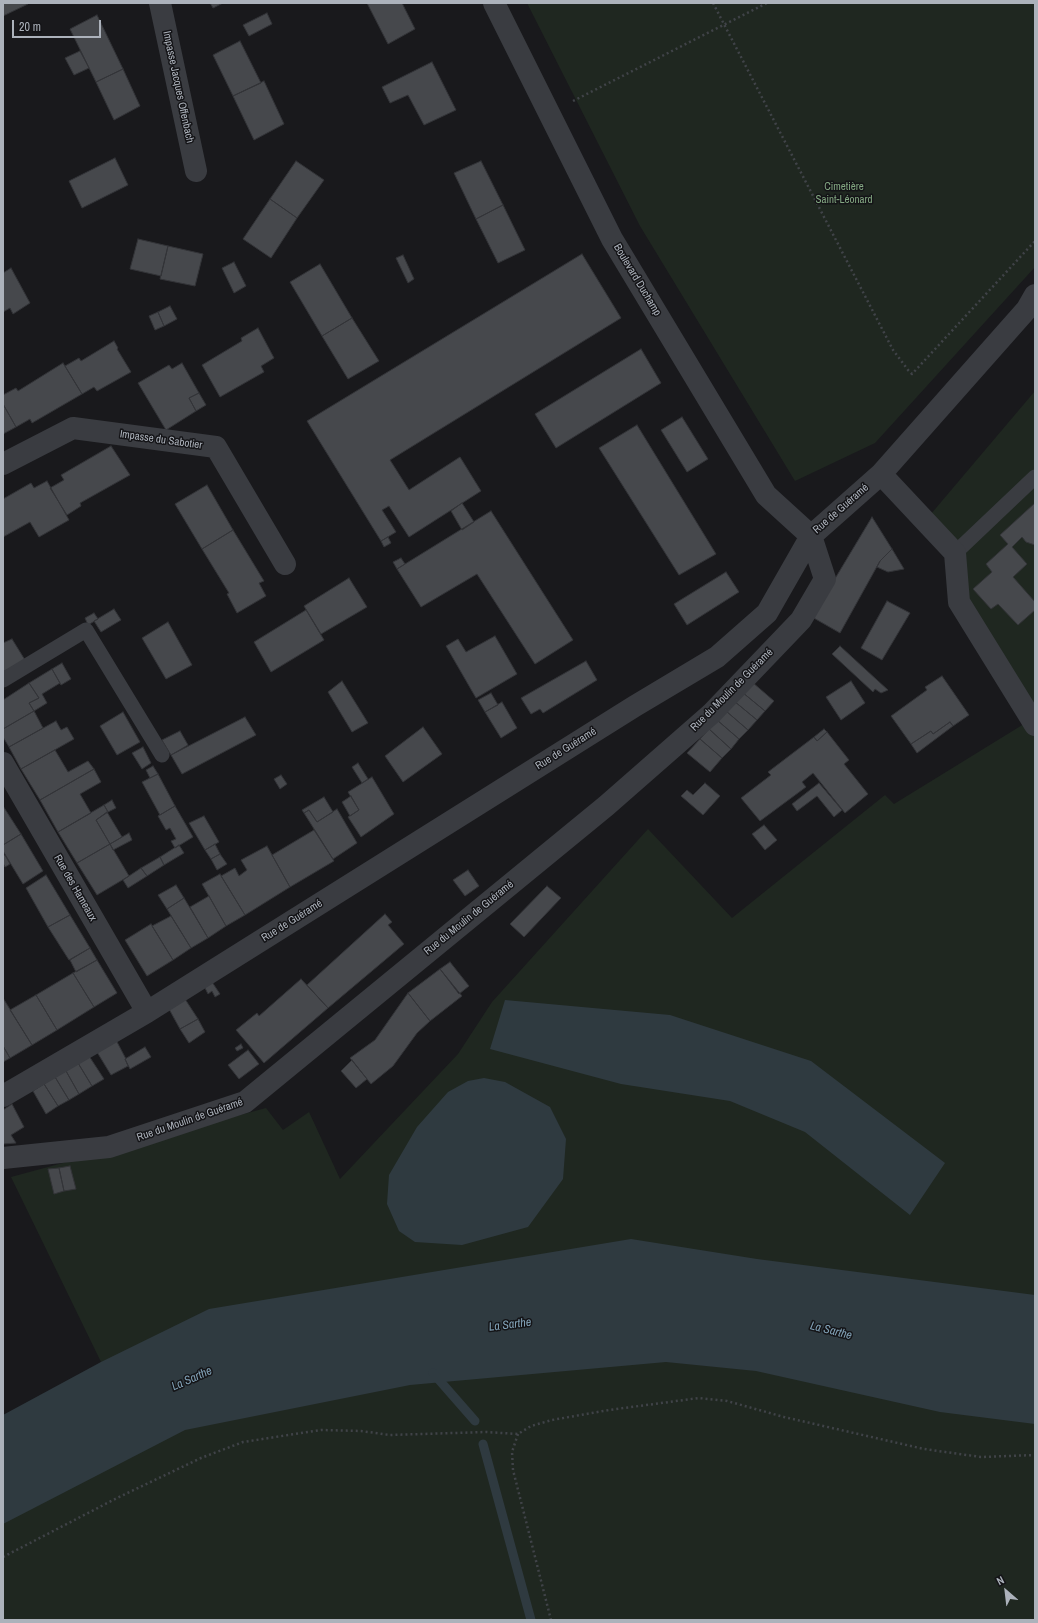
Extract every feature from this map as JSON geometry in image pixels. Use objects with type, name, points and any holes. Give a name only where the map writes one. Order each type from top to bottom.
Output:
[{"type":"street","name":"Impasse Jacques Offenbach","points":[[160,3],[196,171]]},
{"type":"street","name":"Boulevard Duchamp","points":[[494,3],[612,239],[766,495],[811,536]]},
{"type":"street","name":"Rue de Guéramé","points":[[3,1096],[147,1012],[628,710],[717,657],[767,613],[811,536],[881,474],[1027,309],[1035,295]]},
{"type":"street","name":"Impasse du Sabotier","points":[[3,464],[73,428],[216,447],[285,564]]},
{"type":"street","points":[[881,474],[955,553],[959,602],[1035,725]]},
{"type":"street","name":"Rue du Moulin de Guéramé","points":[[3,1158],[109,1147],[245,1102],[606,806],[711,714],[800,620],[825,579],[811,536]]},
{"type":"street","name":"Rue des Hameaux","points":[[3,763],[147,1012]]},
{"type":"lane","points":[[955,553],[1035,476]]},
{"type":"lane","points":[[3,680],[86,630],[162,755]]},
{"type":"path","points":[[713,3],[893,350],[912,374],[1035,242]]},
{"type":"path","points":[[549,113],[767,3]]},
{"type":"path","points":[[3,1557],[117,1498],[202,1458],[243,1442],[321,1430],[361,1431],[390,1435],[486,1432],[518,1434],[531,1426],[552,1420],[609,1410],[699,1398],[727,1401],[784,1417],[924,1449],[981,1457],[1035,1455]]},
{"type":"path","points":[[518,1434],[512,1452],[513,1470],[551,1620]]},
{"type":"green space","name":"Cimetière Saint-Léonard","points":[[527,3],[1035,3],[1035,267],[875,443],[795,481],[640,226]]},
{"type":"green space","points":[[1035,391],[1035,708],[959,602],[955,553],[925,521]]},
{"type":"green space","points":[[1032,719],[1035,727],[1035,1620],[3,1620],[3,1424],[101,1362],[11,1177],[266,1108],[283,1130],[309,1112],[340,1179],[458,1054],[492,1002],[648,829],[732,918],[885,795],[894,804]]},
{"type":"water","points":[[505,1000],[670,1015],[811,1061],[945,1163],[910,1215],[805,1132],[730,1101],[621,1084],[490,1049]]},
{"type":"water","points":[[484,1078],[505,1082],[550,1107],[566,1139],[563,1179],[528,1227],[462,1245],[415,1242],[399,1231],[387,1204],[389,1175],[417,1127],[448,1092],[468,1081]]},
{"type":"water","name":"La Sarthe","points":[[631,1239],[757,1259],[1035,1295],[1035,1424],[940,1412],[756,1371],[666,1362],[410,1385],[185,1430],[3,1524],[3,1415],[101,1362],[209,1309]]},
{"type":"building","points":[[3,3],[28,3],[28,4],[3,16]]},
{"type":"building","points":[[210,3],[223,3],[213,8]]},
{"type":"building","points":[[367,3],[402,3],[415,29],[388,44]]},
{"type":"building","points":[[267,13],[272,24],[249,36],[243,25]]},
{"type":"building","points":[[97,15],[123,69],[96,82],[70,29]]},
{"type":"building","points":[[240,41],[261,83],[233,96],[213,55]]},
{"type":"building","points":[[80,51],[89,68],[74,75],[65,58]]},
{"type":"building","points":[[432,62],[456,110],[424,125],[408,95],[390,103],[382,87]]},
{"type":"building","points":[[123,69],[140,106],[114,120],[96,82]]},
{"type":"building","points":[[264,81],[284,124],[254,140],[233,96]]},
{"type":"building","points":[[115,158],[128,185],[82,208],[69,181]]},
{"type":"building","points":[[296,161],[324,180],[297,218],[270,199]]},
{"type":"building","points":[[481,161],[503,205],[476,219],[454,173]]},
{"type":"building","points":[[270,199],[297,218],[271,258],[243,239]]},
{"type":"building","points":[[503,205],[525,250],[498,263],[476,219]]},
{"type":"building","points":[[138,239],[168,246],[161,276],[130,269]]},
{"type":"building","points":[[168,246],[203,254],[195,286],[160,279]]},
{"type":"building","points":[[582,254],[621,318],[390,460],[409,490],[460,457],[481,491],[409,537],[389,506],[382,510],[396,532],[381,541],[307,421]]},
{"type":"building","points":[[403,255],[414,279],[408,283],[396,258]]},
{"type":"building","points":[[234,262],[246,286],[234,293],[222,268]]},
{"type":"building","points":[[320,264],[352,318],[322,336],[290,282]]},
{"type":"building","points":[[11,268],[30,303],[13,314],[10,308],[3,312],[3,273]]},
{"type":"building","points":[[170,306],[177,319],[164,326],[158,312]]},
{"type":"building","points":[[158,312],[164,326],[155,330],[149,316]]},
{"type":"building","points":[[352,318],[379,361],[348,379],[322,336]]},
{"type":"building","points":[[258,328],[274,358],[261,366],[264,372],[220,397],[202,365],[242,341],[241,338]]},
{"type":"building","points":[[114,341],[118,348],[117,349],[131,372],[97,391],[94,387],[82,394],[65,366],[79,358],[81,361]]},
{"type":"building","points":[[641,349],[661,383],[556,448],[535,414]]},
{"type":"building","points":[[63,363],[82,394],[32,423],[30,419],[16,427],[3,404],[3,395],[16,388],[18,391]]},
{"type":"building","points":[[182,363],[199,393],[189,398],[196,411],[166,430],[138,383],[169,365],[172,369]]},
{"type":"building","points":[[199,393],[206,405],[196,411],[189,398]]},
{"type":"building","points":[[3,404],[16,427],[3,434]]},
{"type":"building","points":[[682,417],[708,459],[687,472],[661,430]]},
{"type":"building","points":[[637,425],[716,554],[679,575],[599,448]]},
{"type":"building","points":[[111,446],[130,475],[80,503],[81,506],[67,515],[50,488],[64,480],[61,475]]},
{"type":"building","points":[[47,481],[69,520],[39,537],[30,522],[3,537],[3,499],[31,483],[34,488]]},
{"type":"building","points":[[207,485],[233,530],[202,549],[175,504]]},
{"type":"building","points":[[462,503],[474,522],[462,530],[451,511]]},
{"type":"building","points":[[1035,503],[1035,545],[1026,542],[1022,537],[1012,547],[1027,564],[1013,577],[1035,602],[1035,610],[1018,625],[998,604],[991,609],[973,589],[992,572],[986,564],[1008,544],[1000,535]]},
{"type":"building","points":[[491,511],[573,640],[535,664],[477,574],[421,607],[397,569]]},
{"type":"building","points":[[872,517],[892,549],[880,561],[840,633],[812,617]]},
{"type":"building","points":[[233,530],[264,581],[259,583],[266,596],[237,613],[227,594],[229,593],[202,549]]},
{"type":"building","points":[[388,537],[391,543],[384,547],[381,541]]},
{"type":"building","points":[[892,549],[904,569],[888,572],[877,567],[880,561]]},
{"type":"building","points":[[401,558],[405,564],[397,569],[393,562]]},
{"type":"building","points":[[726,572],[739,592],[687,625],[674,604]]},
{"type":"building","points":[[349,578],[367,607],[321,634],[304,606]]},
{"type":"building","points":[[887,601],[910,613],[882,660],[861,648]]},
{"type":"building","points":[[114,609],[121,620],[101,632],[94,621]]},
{"type":"building","points":[[306,610],[324,640],[271,672],[254,642]]},
{"type":"building","points":[[94,613],[98,619],[88,625],[85,618]]},
{"type":"building","points":[[168,622],[192,665],[166,679],[142,638]]},
{"type":"building","points":[[495,636],[517,674],[476,698],[446,646],[458,639],[466,652]]},
{"type":"building","points":[[12,639],[25,660],[3,672],[3,643]]},
{"type":"building","points":[[840,646],[888,690],[881,693],[875,689],[873,692],[832,654]]},
{"type":"building","points":[[586,661],[597,680],[543,713],[540,709],[531,714],[521,698]]},
{"type":"building","points":[[62,663],[71,679],[61,685],[52,669]]},
{"type":"building","points":[[52,669],[60,683],[42,694],[47,703],[34,711],[29,703],[39,698],[29,683]]},
{"type":"building","points":[[942,676],[969,715],[953,726],[950,722],[933,734],[931,731],[911,744],[891,716],[927,690],[925,687]]},
{"type":"building","points":[[342,681],[368,723],[352,732],[328,692]]},
{"type":"building","points":[[851,681],[865,703],[841,720],[826,697]]},
{"type":"building","points":[[752,682],[774,701],[765,711],[742,692]]},
{"type":"building","points":[[29,683],[39,698],[29,703],[34,711],[3,729],[3,700]]},
{"type":"building","points":[[742,692],[765,711],[757,720],[734,701]]},
{"type":"building","points":[[491,693],[498,705],[485,712],[478,700]]},
{"type":"building","points":[[734,701],[757,720],[748,730],[726,711]]},
{"type":"building","points":[[502,702],[517,728],[501,738],[485,712]]},
{"type":"building","points":[[34,711],[43,728],[9,747],[3,737],[3,729]]},
{"type":"building","points":[[726,711],[748,730],[739,739],[717,720]]},
{"type":"building","points":[[123,712],[140,742],[117,755],[100,726]]},
{"type":"building","points":[[245,717],[256,735],[182,774],[171,755]]},
{"type":"building","points":[[717,720],[739,739],[731,749],[709,729]]},
{"type":"building","points":[[56,721],[61,730],[67,727],[74,739],[21,769],[9,747]]},
{"type":"building","points":[[950,722],[953,726],[917,753],[911,744],[931,731],[933,734]]},
{"type":"building","points":[[423,727],[442,754],[403,782],[385,756]]},
{"type":"building","points":[[709,729],[731,749],[722,758],[700,739]]},
{"type":"building","points":[[824,729],[827,732],[817,741],[814,737]]},
{"type":"building","points":[[180,731],[188,745],[171,755],[162,740]]},
{"type":"building","points":[[827,732],[849,760],[844,764],[868,794],[845,813],[813,773],[802,782],[806,787],[760,821],[741,798],[771,775],[768,772],[814,737],[817,741]]},
{"type":"building","points":[[700,739],[722,758],[710,772],[687,753]]},
{"type":"building","points":[[143,747],[151,763],[142,769],[132,753]]},
{"type":"building","points":[[55,750],[68,772],[88,761],[94,769],[40,800],[21,769]]},
{"type":"building","points":[[358,763],[368,779],[362,783],[352,767]]},
{"type":"building","points":[[153,766],[158,774],[150,778],[146,770]]},
{"type":"building","points":[[94,769],[101,782],[80,794],[91,813],[58,832],[40,800]]},
{"type":"building","points":[[158,774],[175,806],[160,815],[142,782]]},
{"type":"building","points":[[281,775],[287,784],[280,789],[274,779]]},
{"type":"building","points":[[372,777],[394,814],[361,837],[348,817],[359,810],[348,792]]},
{"type":"building","points":[[705,783],[720,796],[703,815],[681,796],[687,790],[693,795]]},
{"type":"building","points":[[819,783],[842,810],[834,817],[817,796],[797,811],[792,804]]},
{"type":"building","points":[[351,796],[359,810],[350,816],[342,802]]},
{"type":"building","points":[[324,797],[333,812],[317,822],[309,810],[304,813],[302,810]]},
{"type":"building","points":[[112,800],[116,808],[108,812],[104,805]]},
{"type":"building","points":[[104,805],[108,812],[96,820],[110,844],[77,863],[58,832]]},
{"type":"building","points":[[3,806],[21,834],[3,845]]},
{"type":"building","points":[[175,806],[193,837],[175,848],[171,841],[176,839],[170,828],[166,830],[158,816]]},
{"type":"building","points":[[337,809],[357,843],[333,859],[304,813],[309,810],[317,822]]},
{"type":"building","points":[[107,812],[122,837],[110,844],[96,820]]},
{"type":"building","points":[[204,816],[219,842],[205,850],[189,823]]},
{"type":"building","points":[[764,825],[777,840],[765,850],[752,834]]},
{"type":"building","points":[[314,830],[334,861],[290,887],[272,855]]},
{"type":"building","points":[[129,833],[132,840],[113,850],[110,844]]},
{"type":"building","points":[[21,834],[43,871],[23,884],[3,851],[3,845]]},
{"type":"building","points":[[110,844],[129,876],[97,895],[77,863]]},
{"type":"building","points":[[215,844],[220,854],[211,859],[205,850]]},
{"type":"building","points":[[179,845],[184,853],[164,865],[160,857]]},
{"type":"building","points":[[267,846],[290,887],[245,915],[221,876],[235,868],[239,876],[247,870],[241,860]]},
{"type":"building","points":[[220,854],[227,864],[217,870],[211,859]]},
{"type":"building","points":[[5,855],[10,864],[5,867],[3,863],[3,856]]},
{"type":"building","points":[[160,857],[164,865],[147,876],[141,868]]},
{"type":"building","points":[[141,868],[147,876],[128,888],[123,880]]},
{"type":"building","points":[[468,870],[479,886],[465,896],[453,880]]},
{"type":"building","points":[[220,874],[245,915],[226,926],[202,884]]},
{"type":"building","points":[[46,875],[70,915],[48,927],[26,888]]},
{"type":"building","points":[[176,885],[184,898],[167,909],[158,895]]},
{"type":"building","points":[[547,886],[561,898],[524,937],[510,924]]},
{"type":"building","points":[[209,896],[226,926],[208,938],[190,907]]},
{"type":"building","points":[[184,898],[208,938],[191,948],[167,909]]},
{"type":"building","points":[[385,914],[392,922],[388,925],[404,944],[328,1008],[307,985]]},
{"type":"building","points":[[70,915],[90,948],[69,960],[48,927]]},
{"type":"building","points":[[171,916],[191,948],[173,960],[152,926]]},
{"type":"building","points":[[151,924],[173,960],[147,976],[125,940]]},
{"type":"building","points":[[90,948],[97,960],[76,972],[70,960]]},
{"type":"building","points":[[97,960],[117,993],[94,1007],[73,973]]},
{"type":"building","points":[[450,962],[469,986],[459,994],[440,969]]},
{"type":"building","points":[[440,969],[462,996],[430,1021],[408,993]]},
{"type":"building","points":[[73,973],[94,1007],[57,1030],[36,995]]},
{"type":"building","points":[[301,979],[328,1008],[264,1063],[236,1030],[257,1013],[259,1016]]},
{"type":"building","points":[[212,982],[220,994],[215,997],[212,991],[208,994],[204,986]]},
{"type":"building","points":[[408,993],[430,1021],[417,1033],[393,1066],[371,1084],[350,1058],[375,1040]]},
{"type":"building","points":[[36,995],[57,1030],[32,1045],[10,1010]]},
{"type":"building","points":[[3,998],[32,1045],[10,1058],[3,1046]]},
{"type":"building","points":[[185,999],[198,1019],[180,1029],[169,1009]]},
{"type":"building","points":[[198,1019],[205,1032],[189,1043],[180,1029]]},
{"type":"building","points":[[116,1040],[128,1066],[111,1075],[97,1052]]},
{"type":"building","points":[[241,1044],[243,1048],[237,1051],[235,1048]]},
{"type":"building","points":[[3,1046],[10,1058],[3,1062]]},
{"type":"building","points":[[145,1047],[151,1057],[130,1069],[125,1059]]},
{"type":"building","points":[[248,1050],[259,1064],[239,1079],[228,1065]]},
{"type":"building","points":[[89,1056],[104,1079],[92,1086],[78,1063]]},
{"type":"building","points":[[352,1060],[367,1079],[356,1088],[341,1071]]},
{"type":"building","points":[[78,1063],[92,1086],[79,1094],[66,1071]]},
{"type":"building","points":[[66,1071],[79,1094],[69,1100],[55,1077]]},
{"type":"building","points":[[55,1077],[69,1100],[58,1106],[44,1084]]},
{"type":"building","points":[[44,1084],[58,1106],[46,1114],[33,1091]]},
{"type":"building","points":[[12,1104],[24,1127],[11,1135],[16,1143],[3,1144],[3,1110]]},
{"type":"building","points":[[70,1166],[76,1189],[64,1191],[59,1168]]},
{"type":"building","points":[[59,1168],[64,1191],[54,1194],[48,1169]]},
{"type":"waterway","points":[[433,1373],[475,1421]]},
{"type":"waterway","points":[[483,1444],[531,1620]]}]
